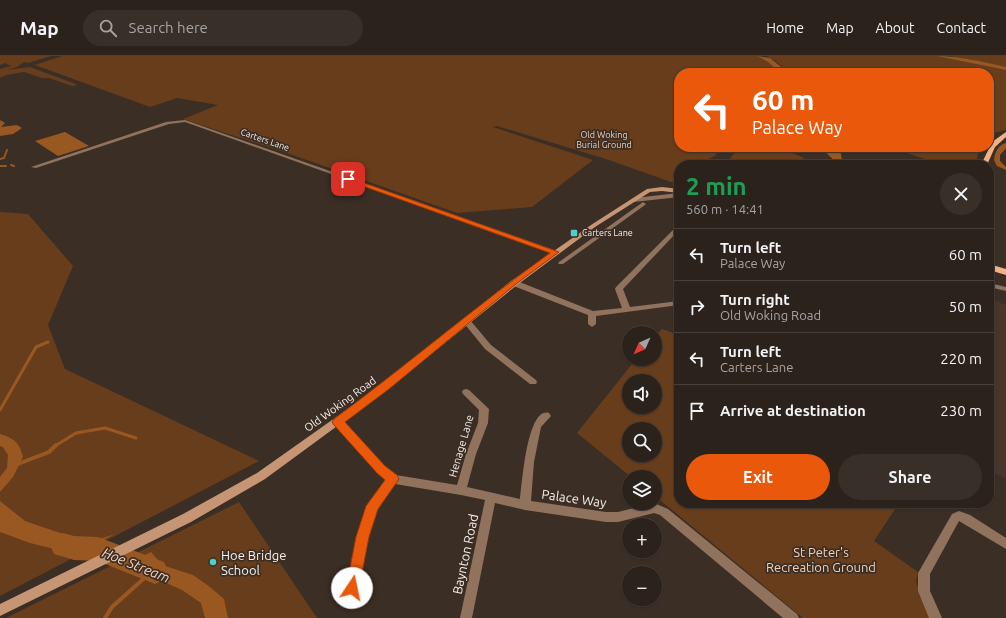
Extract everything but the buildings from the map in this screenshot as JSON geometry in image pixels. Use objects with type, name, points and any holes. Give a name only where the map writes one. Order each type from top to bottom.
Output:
[{"type":"main road","points":[[994,143],[1006,134]]},
{"type":"main road","name":"Old Woking Road","points":[[0,610],[154,535],[215,503],[261,476],[386,386],[514,283],[592,226],[649,190],[674,192]]},
{"type":"main road","points":[[994,268],[1006,272]]},
{"type":"street","name":"Carters Lane","points":[[34,167],[168,123],[185,122],[556,252]]},
{"type":"street","points":[[561,264],[643,204]]},
{"type":"street","points":[[592,226],[605,231]]},
{"type":"street","points":[[627,310],[619,289],[674,232]]},
{"type":"street","points":[[514,283],[592,314],[674,304]]},
{"type":"street","points":[[994,286],[1006,289]]},
{"type":"street","points":[[592,314],[592,324]]},
{"type":"street","points":[[467,322],[488,347],[533,382]]},
{"type":"street","name":"Henage Lane","points":[[461,490],[471,454],[483,423],[484,409],[466,392]]},
{"type":"street","points":[[525,505],[529,462],[537,426],[546,416]]},
{"type":"street","points":[[338,422],[381,469],[393,479],[372,506],[362,537],[350,603]]},
{"type":"street","name":"Palace Way","points":[[393,479],[461,490],[525,505],[606,517],[618,518],[654,508],[664,512],[697,538],[793,618]]},
{"type":"street","name":"Baynton Road","points":[[466,618],[491,496]]},
{"type":"street","points":[[936,618],[927,598],[922,580],[924,573],[953,520],[959,516],[1006,544]]},
{"type":"shaded area","points":[[994,300],[1006,305],[1006,479],[994,473]]},
{"type":"green space","points":[[0,56],[51,56],[28,63],[24,62],[17,67],[6,70],[30,67],[78,85],[72,86],[49,78],[42,78],[24,72],[6,75],[0,78],[0,69],[11,66],[5,63],[0,65]]},
{"type":"green space","name":"Old Woking Burial Ground","points":[[62,56],[757,56],[768,62],[775,68],[674,68],[674,152],[714,152],[717,154],[708,160],[674,160],[674,183],[606,159],[497,126],[493,127],[593,160],[532,207],[457,213],[290,154],[183,119],[218,105],[177,98],[150,107],[35,65]]},
{"type":"green space","points":[[766,56],[936,56],[1006,70],[1006,130],[994,133],[994,68],[784,68]]},
{"type":"green space","points":[[950,56],[1006,56],[1006,67]]},
{"type":"green space","points":[[735,152],[790,152],[804,158],[802,160],[735,160],[730,158]]},
{"type":"green space","points":[[904,152],[979,152],[976,160],[928,160]]},
{"type":"green space","points":[[0,212],[28,214],[73,266],[48,325],[65,369],[259,461],[0,596]]},
{"type":"green space","name":"St Peter's Recreation Ground","points":[[662,329],[674,333],[674,508],[896,508],[874,541],[918,572],[916,582],[931,618],[803,618],[662,502],[662,470],[622,470],[577,433],[622,377],[622,414],[662,414],[662,374],[624,374],[630,366],[662,366]]},
{"type":"green space","name":"Hoe Bridge School","points":[[239,502],[317,618],[6,618]]},
{"type":"water","points":[[757,56],[770,58],[783,68],[775,68],[768,62]]},
{"type":"water","points":[[936,56],[980,61],[1006,67],[1006,70]]},
{"type":"water","points":[[0,120],[5,123],[1,127],[17,125],[22,128],[13,134],[0,136]]},
{"type":"water","points":[[65,132],[89,146],[58,156],[35,141]]},
{"type":"water","points":[[1006,143],[1006,148],[1000,155],[1000,161],[1006,167],[1006,170],[997,166],[994,160],[997,149]]},
{"type":"water","points":[[825,152],[840,152],[842,160],[834,160]]},
{"type":"water","points":[[0,434],[18,444],[23,457],[13,477],[0,492],[0,477],[7,468],[8,455],[3,447],[0,446]]},
{"type":"water","points":[[0,501],[25,521],[90,542],[115,534],[75,554],[30,543],[0,532]]},
{"type":"water","points":[[151,552],[162,565],[193,575],[224,599],[228,618],[205,618],[201,603],[182,590],[155,578],[122,567]]},
{"type":"waterway","points":[[0,159],[4,158],[7,150]]},
{"type":"waterway","points":[[0,166],[6,166]]},
{"type":"waterway","points":[[0,410],[36,347],[48,342]]},
{"type":"waterway","points":[[55,446],[76,433],[105,428],[136,438]]},
{"type":"waterway","points":[[18,464],[49,452],[55,446]]},
{"type":"waterway","name":"Hoe Stream","points":[[63,545],[74,548],[98,549],[155,571]]},
{"type":"waterway","points":[[105,618],[112,607],[150,573]]},
{"type":"place","name":"Carters Lane","points":[[574,233]]},
{"type":"place","name":"Hoe Bridge School","points":[[213,562]]},
{"type":"route","points":[[348,179],[556,252],[514,283],[386,386],[338,422],[381,469],[393,479],[372,506],[362,537],[352,588]]}]
